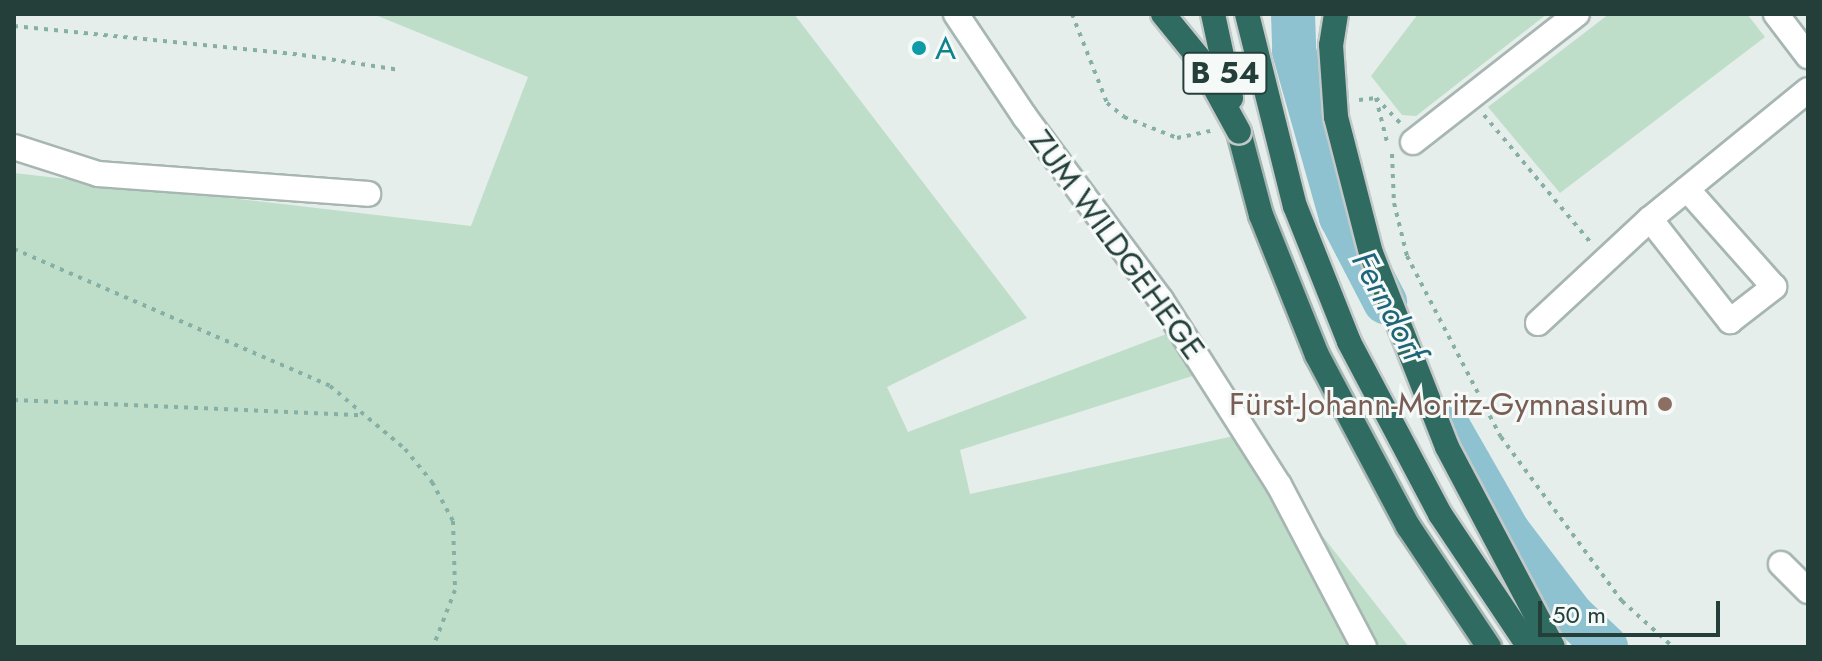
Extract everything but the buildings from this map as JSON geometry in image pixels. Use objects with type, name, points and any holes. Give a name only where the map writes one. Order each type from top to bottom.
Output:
[{"type":"highway","points":[[1163,14],[1198,57],[1231,130]]},
{"type":"highway","name":"B 54","points":[[1213,14],[1231,130],[1317,355],[1408,526],[1489,647]]},
{"type":"highway","name":"B 54","points":[[1247,14],[1295,206],[1349,342],[1440,514],[1529,647]]},
{"type":"highway","points":[[1336,14],[1331,45],[1336,117],[1375,266],[1447,447],[1553,647]]},
{"type":"street","name":"ZUM WILDGEHEGE","points":[[956,14],[1025,117],[1161,300],[1279,485],[1364,647]]},
{"type":"street","points":[[1413,142],[1577,14]]},
{"type":"street","points":[[1776,14],[1808,56]]},
{"type":"street","points":[[1538,323],[1650,219],[1808,90]]},
{"type":"street","points":[[14,147],[98,174],[368,194]]},
{"type":"street","points":[[1650,219],[1730,321],[1774,287],[1687,189]]},
{"type":"street","points":[[1781,564],[1808,591]]},
{"type":"path","points":[[1072,14],[1081,24],[1107,103],[1124,117],[1177,138],[1231,130]]},
{"type":"path","points":[[14,26],[302,55],[400,70]]},
{"type":"path","points":[[1470,97],[1606,260]]},
{"type":"path","points":[[1376,98],[1392,155],[1394,203],[1407,256],[1501,437],[1622,601],[1673,647]]},
{"type":"path","points":[[1365,99],[1376,98],[1388,106],[1413,142]]},
{"type":"path","points":[[14,249],[262,353],[330,386],[405,449],[432,482],[453,521],[455,590],[433,647]]},
{"type":"path","points":[[14,400],[364,415]]},
{"type":"green space","points":[[373,14],[794,14],[1027,318],[887,387],[908,432],[1185,327],[1211,370],[960,450],[970,494],[1243,434],[1409,647],[14,647],[14,173],[471,226],[528,77]]},
{"type":"green space","points":[[1418,14],[1547,14],[1416,116],[1402,115],[1371,76]]},
{"type":"green space","points":[[1609,14],[1747,14],[1765,37],[1560,193],[1488,107]]},
{"type":"waterway","name":"Ferndorf","points":[[1293,14],[1294,51],[1341,217],[1385,302]]},
{"type":"waterway","name":"Ferndorf","points":[[1445,421],[1508,531],[1572,615],[1606,647]]},
{"type":"place","name":"A","points":[[919,48]]},
{"type":"place","name":"Fürst-Johann-Moritz-Gymnasium","points":[[1665,404]]}]
